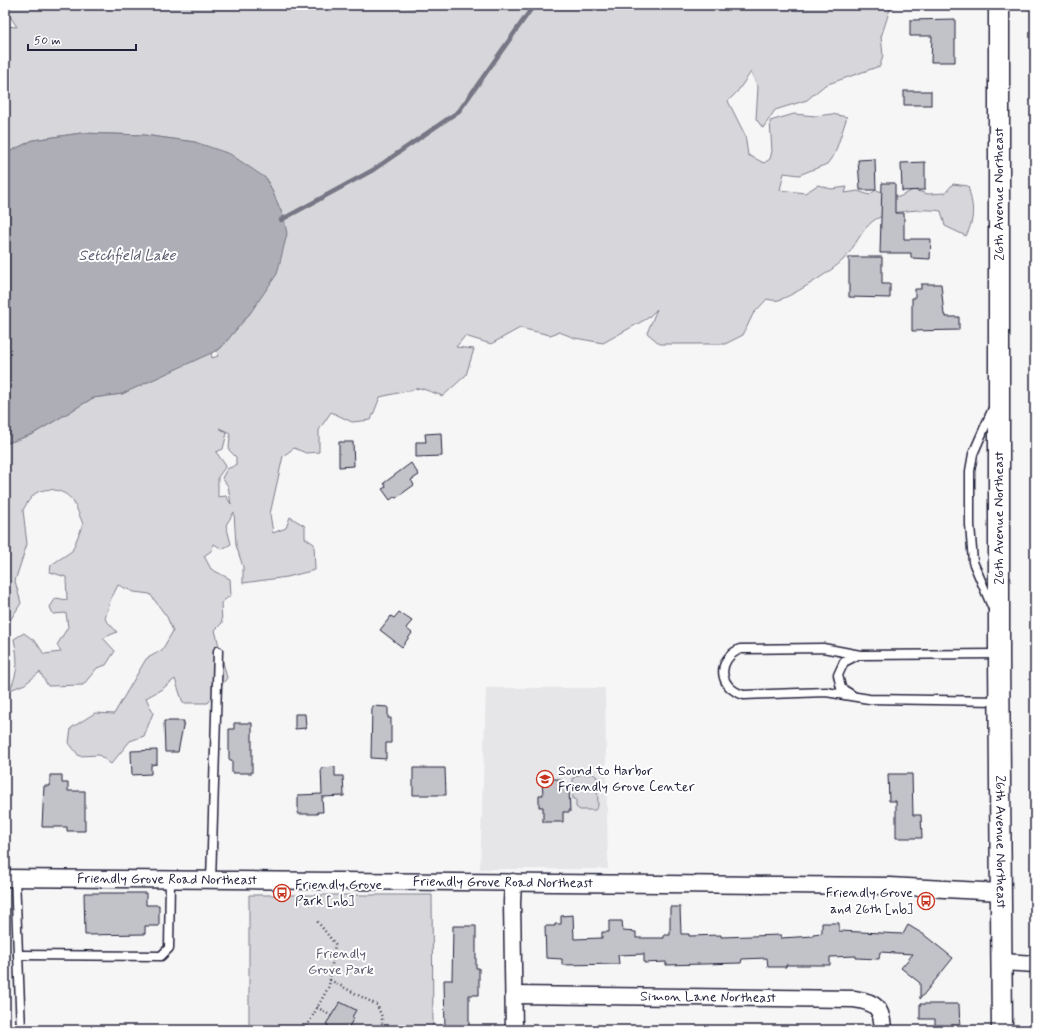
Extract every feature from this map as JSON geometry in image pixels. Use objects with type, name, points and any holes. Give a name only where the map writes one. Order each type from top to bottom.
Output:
[{"type":"street","name":"26th Avenue Northeast","points":[[999,5],[999,700],[1000,962],[1002,1030]]},
{"type":"street","name":"Friendly Grove Road Northeast","points":[[10,878],[889,886],[1000,892]]},
{"type":"street","points":[[513,882],[514,1030]]},
{"type":"street","points":[[1000,962],[1035,964]]},
{"type":"street","name":"Simon Lane Northeast","points":[[514,995],[854,999],[867,1001],[877,1007],[883,1018],[884,1030]]},
{"type":"lane","points":[[999,394],[973,454],[970,471],[970,525],[973,562],[982,586],[999,621]]},
{"type":"lane","points":[[999,654],[860,655],[823,648],[740,649],[732,653],[724,665],[724,676],[727,685],[734,692],[744,695],[826,692],[869,699],[999,700]]},
{"type":"lane","points":[[211,881],[218,651]]},
{"type":"lane","points":[[854,696],[841,688],[838,675],[844,662],[860,655]]},
{"type":"lane","points":[[10,878],[18,955],[21,1030]]},
{"type":"lane","points":[[18,955],[160,956],[169,948],[170,880]]},
{"type":"path","points":[[305,1030],[330,980],[335,944],[318,921]]},
{"type":"path","points":[[330,980],[376,1005],[382,1016],[382,1030]]},
{"type":"path","points":[[317,1007],[331,1016]]},
{"type":"shaded area","name":"Sound to Harbor Friendly Grove Center","points":[[486,688],[605,688],[608,869],[480,869]]},
{"type":"green space","points":[[8,5],[393,5],[416,8],[424,5],[901,5],[890,9],[881,37],[883,55],[880,66],[825,85],[807,100],[775,110],[763,128],[756,119],[758,87],[751,72],[737,92],[728,101],[745,135],[748,155],[764,163],[770,159],[772,151],[770,121],[794,114],[816,116],[832,114],[847,117],[835,153],[827,164],[799,175],[784,173],[780,190],[805,193],[818,185],[831,189],[847,187],[845,193],[858,191],[869,195],[876,190],[899,197],[913,190],[928,194],[945,193],[953,184],[968,186],[973,211],[971,223],[966,236],[945,226],[941,211],[906,211],[879,218],[868,225],[851,250],[838,265],[786,297],[778,300],[767,299],[753,314],[743,335],[725,344],[660,344],[647,333],[657,309],[648,318],[603,343],[575,338],[559,332],[550,335],[520,328],[491,344],[465,336],[456,347],[474,349],[466,375],[443,396],[420,388],[380,397],[371,420],[352,422],[331,412],[319,430],[319,452],[306,453],[294,448],[283,456],[270,514],[273,533],[286,528],[290,517],[305,526],[305,538],[314,544],[315,570],[287,577],[243,583],[243,567],[236,545],[234,512],[226,525],[231,544],[222,549],[214,544],[211,551],[204,556],[211,569],[230,579],[231,595],[221,603],[222,623],[215,630],[227,678],[208,703],[183,703],[175,679],[162,689],[146,698],[153,713],[144,736],[130,741],[111,764],[99,755],[79,756],[69,743],[71,728],[95,713],[114,714],[146,659],[162,650],[173,631],[167,617],[150,594],[134,592],[118,585],[110,601],[105,619],[117,632],[103,638],[115,651],[106,665],[97,668],[83,685],[48,686],[40,672],[25,684],[10,690],[17,665],[14,639],[24,633],[36,642],[44,654],[61,652],[57,645],[68,627],[66,613],[53,614],[50,607],[56,598],[67,600],[66,577],[50,572],[51,565],[72,551],[83,524],[73,501],[66,494],[56,490],[46,490],[36,493],[30,499],[23,510],[27,544],[15,581],[21,603],[9,622],[5,623],[5,444],[33,434],[93,398],[122,394],[211,352],[212,358],[218,356],[217,350],[220,349],[251,312],[284,218],[267,179],[195,142],[144,135],[81,133],[33,140],[5,154],[5,26],[17,27],[6,10]],"holes":[[[219,428],[230,433],[229,450],[236,457],[236,465],[227,469],[222,478],[228,486],[231,504],[226,496],[218,497],[218,477],[226,466],[216,452],[223,449],[227,433]]]},
{"type":"green space","points":[[580,774],[593,774],[597,777],[598,806],[595,810],[580,810],[576,807],[576,799],[573,799],[573,778]]},
{"type":"green space","name":"Friendly Grove Park","points":[[249,895],[432,895],[433,1030],[249,1030]]},
{"type":"water","name":"Setchfield Lake","points":[[81,133],[144,135],[195,142],[230,154],[267,179],[284,218],[287,234],[277,274],[251,312],[220,349],[122,394],[93,398],[33,434],[5,444],[5,154],[33,140]]},
{"type":"building","points":[[955,19],[955,62],[931,62],[932,36],[910,36],[910,20]]},
{"type":"building","points":[[904,91],[931,91],[931,105],[904,105]]},
{"type":"building","points":[[875,159],[876,190],[860,190],[858,160]]},
{"type":"building","points":[[925,162],[925,190],[902,191],[901,163]]},
{"type":"building","points":[[882,183],[895,183],[895,213],[904,213],[904,239],[931,239],[930,259],[911,258],[911,253],[880,253]]},
{"type":"building","points":[[849,257],[882,257],[882,284],[890,284],[890,298],[849,297]]},
{"type":"building","points":[[921,284],[941,284],[944,315],[946,315],[946,317],[959,317],[959,330],[912,331],[912,298],[915,298],[915,289],[921,289]]},
{"type":"building","points":[[441,433],[442,456],[416,457],[416,442],[426,442],[425,434]]},
{"type":"building","points":[[339,442],[353,442],[354,466],[339,467]]},
{"type":"building","points":[[411,463],[419,475],[411,480],[414,485],[396,498],[394,497],[390,500],[382,489],[386,487],[384,483]]},
{"type":"building","points":[[399,612],[412,621],[406,628],[412,633],[402,647],[380,630],[391,616],[394,618]]},
{"type":"building","points":[[372,706],[388,707],[388,718],[391,718],[391,743],[386,743],[386,759],[371,758]]},
{"type":"building","points":[[295,714],[305,714],[306,728],[295,729]]},
{"type":"building","points":[[164,721],[184,721],[178,752],[165,752]]},
{"type":"building","points":[[234,723],[252,723],[252,773],[232,773],[232,760],[229,760],[229,729],[234,729]]},
{"type":"building","points":[[157,750],[157,764],[151,765],[151,774],[132,775],[131,751]]},
{"type":"building","points":[[335,767],[335,776],[343,776],[344,796],[322,797],[323,812],[317,812],[318,814],[298,814],[298,795],[322,794],[321,768]]},
{"type":"building","points":[[413,768],[445,768],[446,795],[413,795]]},
{"type":"building","points":[[888,774],[912,774],[913,815],[921,815],[922,838],[896,838],[896,801],[889,801]]},
{"type":"building","points":[[50,775],[62,775],[62,783],[68,783],[68,791],[85,791],[85,831],[67,831],[67,827],[42,827],[44,786],[50,786]]},
{"type":"building","points":[[542,779],[561,779],[562,788],[569,788],[570,812],[563,812],[563,822],[543,822],[543,807],[539,807],[539,795],[543,795]]},
{"type":"building","points":[[84,893],[146,893],[146,905],[159,905],[159,926],[145,926],[145,934],[85,935]]},
{"type":"building","points":[[670,907],[680,907],[681,934],[689,934],[689,936],[721,935],[721,937],[781,935],[781,938],[813,936],[813,934],[822,933],[822,923],[839,923],[839,931],[903,934],[908,925],[923,934],[953,958],[920,999],[920,983],[901,968],[913,954],[880,952],[879,959],[856,958],[856,956],[830,957],[830,965],[786,965],[786,967],[768,967],[767,958],[742,959],[741,963],[666,965],[666,962],[644,963],[644,954],[618,955],[619,964],[562,965],[562,959],[546,958],[545,926],[555,926],[555,924],[561,924],[561,916],[573,915],[574,939],[602,938],[602,932],[609,932],[609,921],[622,921],[623,931],[636,932],[636,938],[664,938],[664,935],[670,935]]},
{"type":"building","points":[[453,926],[476,926],[476,968],[479,968],[479,995],[469,995],[469,1030],[445,1030],[444,980],[452,980]]},
{"type":"building","points":[[340,1002],[356,1010],[352,1017],[354,1018],[347,1030],[325,1030],[328,1025],[326,1024]]},
{"type":"building","points":[[920,1004],[959,1004],[960,1030],[935,1030],[935,1019],[920,1019]]},
{"type":"waterway","points":[[281,220],[373,170],[459,111],[534,5]]},
{"type":"place","name":"Sound to Harbor Friendly Grove Center","points":[[545,779]]},
{"type":"place","name":"Friendly Grove Park [nb]","points":[[282,893]]},
{"type":"place","name":"Friendly Grove and 26th [nb]","points":[[926,901]]}]
